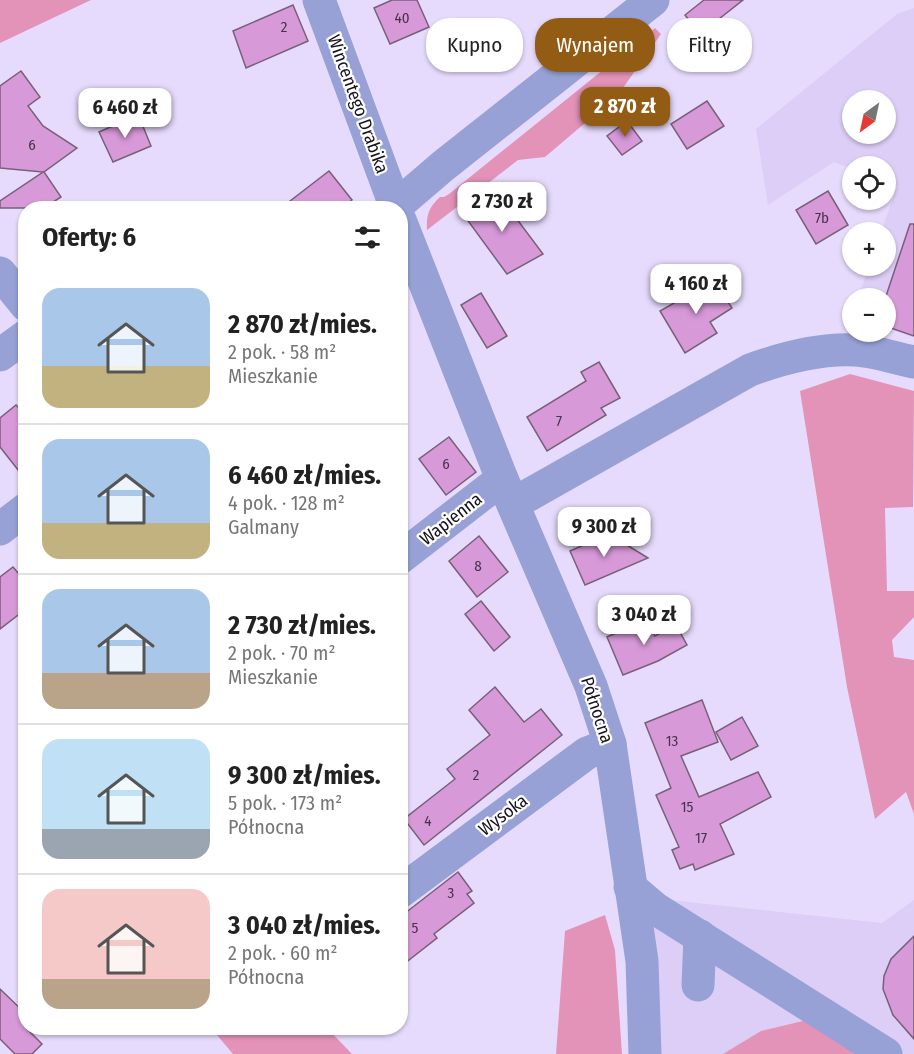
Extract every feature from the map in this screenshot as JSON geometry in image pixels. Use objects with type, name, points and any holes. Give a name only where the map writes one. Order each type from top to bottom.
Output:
[{"type":"street","name":"Wincentego Drabika","points":[[319,0],[392,201]]},
{"type":"street","points":[[403,201],[443,166],[653,0]]},
{"type":"street","name":"Północna","points":[[408,240],[507,492],[591,686],[610,744],[642,962],[645,1054]]},
{"type":"street","points":[[0,273],[18,295]]},
{"type":"street","points":[[0,356],[18,342]]},
{"type":"street","name":"Wapienna","points":[[408,553],[507,492],[750,370],[784,358],[820,351],[854,350],[914,362]]},
{"type":"street","points":[[0,529],[18,515]]},
{"type":"street","name":"Wysoka","points":[[408,886],[587,753],[610,744]]},
{"type":"street","points":[[630,887],[656,909],[886,1054]]},
{"type":"street","points":[[698,986],[700,936]]},
{"type":"shaded area","points":[[0,0],[91,0],[0,43]]},
{"type":"shaded area","points":[[914,8],[914,338],[896,331],[896,288],[861,288],[866,276],[896,276],[896,222],[884,222],[889,210],[896,210],[896,156],[842,156],[842,165],[834,162],[768,205],[756,129],[897,14]]},
{"type":"shaded area","points":[[655,28],[661,34],[655,43]]},
{"type":"shaded area","points":[[600,72],[634,72],[618,95],[545,157],[518,160],[427,230],[427,220],[433,204],[440,197],[449,194]]},
{"type":"shaded area","points":[[850,374],[914,391],[913,507],[885,508],[887,591],[914,591],[914,617],[892,640],[894,657],[914,660],[914,814],[906,792],[875,819],[847,687],[800,391]]},
{"type":"shaded area","points":[[661,899],[882,923],[914,900],[914,1054],[661,1054],[650,920]]},
{"type":"shaded area","points":[[605,915],[615,950],[622,1054],[556,1054],[565,931]]},
{"type":"shaded area","points":[[803,1021],[896,1054],[723,1054],[761,1031]]},
{"type":"shaded area","points":[[217,1035],[334,1035],[352,1054],[233,1054]]},
{"type":"building","points":[[392,0],[417,0],[426,20],[426,28],[390,44],[374,8]]},
{"type":"building","points":[[704,0],[743,0],[720,18],[687,18],[685,15]]},
{"type":"building","points":[[293,5],[308,41],[246,68],[233,31]]},
{"type":"building","points":[[21,71],[40,97],[28,106],[43,126],[77,148],[44,172],[61,197],[55,201],[18,201],[18,208],[0,208],[0,201],[43,172],[0,168],[0,86]]},
{"type":"building","points":[[707,101],[724,126],[687,149],[671,124]]},
{"type":"building","points":[[133,117],[137,126],[142,124],[151,146],[113,162],[99,132]]},
{"type":"building","points":[[627,121],[642,141],[622,155],[607,136]]},
{"type":"building","points":[[329,171],[352,200],[351,201],[290,201]]},
{"type":"building","points":[[495,190],[543,254],[507,274],[463,214]]},
{"type":"building","points":[[828,191],[846,222],[842,222],[842,229],[816,244],[796,210]]},
{"type":"building","points":[[910,224],[914,224],[914,336],[896,330],[896,288],[889,288],[893,276],[896,276],[896,266]]},
{"type":"building","points":[[714,280],[732,308],[710,322],[717,333],[685,353],[660,311]]},
{"type":"building","points":[[481,293],[507,336],[487,348],[461,305]]},
{"type":"building","points":[[599,362],[620,398],[601,408],[606,415],[547,451],[527,417],[586,381],[581,372]]},
{"type":"building","points":[[16,405],[18,407],[18,470],[0,447],[0,418]]},
{"type":"building","points":[[449,437],[476,472],[446,495],[419,459]]},
{"type":"building","points":[[609,534],[648,558],[585,585],[570,551]]},
{"type":"building","points":[[479,536],[508,572],[477,597],[449,561]]},
{"type":"building","points":[[13,567],[18,573],[18,615],[0,629],[0,577]]},
{"type":"building","points":[[481,601],[510,637],[494,651],[465,614]]},
{"type":"building","points":[[643,621],[646,629],[651,627],[655,636],[676,625],[687,645],[658,661],[623,675],[607,637]]},
{"type":"building","points":[[495,687],[524,722],[541,709],[562,735],[424,845],[408,824],[408,816],[455,779],[447,769],[490,735],[469,710]]},
{"type":"building","points":[[702,700],[718,742],[681,756],[699,797],[758,772],[771,797],[720,824],[734,854],[695,870],[693,864],[680,869],[672,850],[679,847],[656,795],[671,788],[645,723]]},
{"type":"building","points":[[742,717],[758,746],[731,760],[716,732]]},
{"type":"building","points":[[458,872],[472,891],[467,894],[474,903],[434,934],[437,938],[408,961],[408,911]]},
{"type":"building","points":[[914,936],[914,1039],[893,1015],[883,989],[884,976],[891,959]]},
{"type":"building","points":[[0,989],[18,1006],[18,1035],[33,1035],[42,1044],[32,1054],[15,1054],[0,1039]]}]
